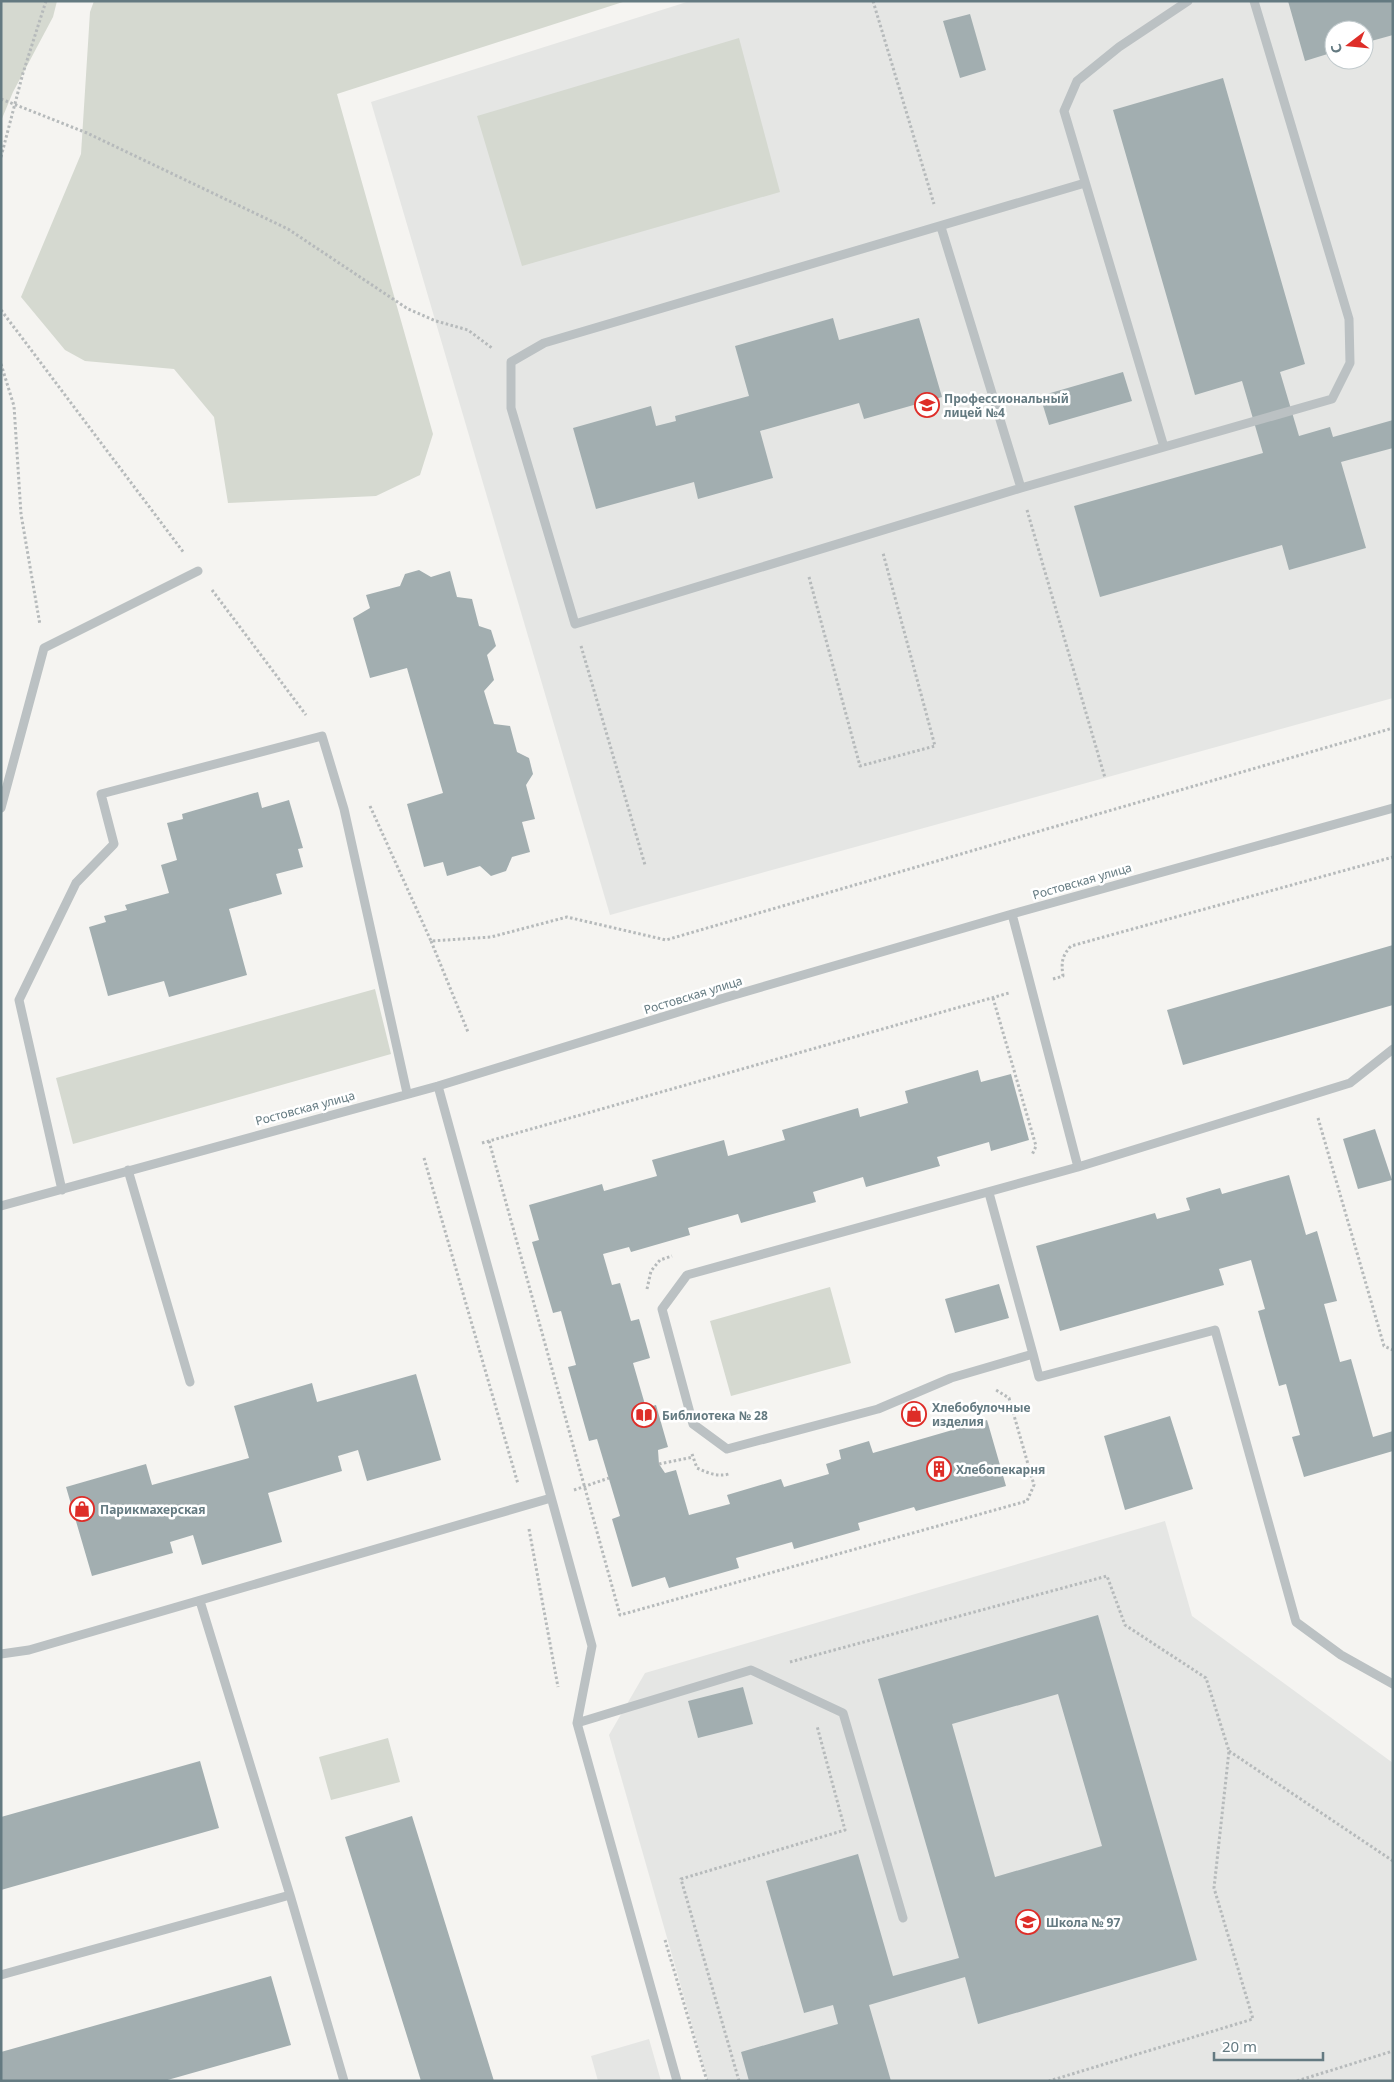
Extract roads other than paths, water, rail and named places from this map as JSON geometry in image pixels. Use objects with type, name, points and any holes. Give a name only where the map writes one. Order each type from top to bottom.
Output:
[{"type":"street","points":[[1164,447],[1064,111],[1077,81],[1119,47],[1188,1]]},
{"type":"street","points":[[1086,183],[544,344],[511,362],[511,408],[575,624],[1021,488],[1332,399],[1350,364],[1349,319],[1254,1]]},
{"type":"street","points":[[941,227],[1021,488]]},
{"type":"street","points":[[1,808],[44,648],[198,571]]},
{"type":"street","points":[[62,1190],[19,1000],[76,883],[114,844],[101,794],[322,736],[344,809],[407,1093]]},
{"type":"street","name":"Ростовская улица","points":[[1,1206],[438,1086],[724,998],[1012,914],[1393,808]]},
{"type":"street","points":[[1012,914],[1078,1167]]},
{"type":"street","points":[[1033,1354],[951,1378],[878,1409],[727,1449],[693,1424],[662,1309],[687,1275],[989,1193],[1350,1083],[1393,1049]]},
{"type":"street","points":[[438,1086],[592,1646],[577,1723],[677,2081]]},
{"type":"street","points":[[128,1170],[190,1382]]},
{"type":"street","points":[[989,1193],[1039,1377],[1215,1330],[1296,1622],[1341,1655],[1393,1684]]},
{"type":"street","points":[[1,1654],[29,1650],[551,1498]]},
{"type":"street","points":[[200,1601],[290,1895],[344,2081]]},
{"type":"street","points":[[577,1723],[751,1670],[843,1713],[903,1918]]},
{"type":"street","points":[[1,1975],[290,1895]]},
{"type":"place","name":"Профессиональный лицей №4","points":[[927,405]]},
{"type":"place","name":"Хлебобулочные изделия","points":[[914,1414]]},
{"type":"place","name":"Библиотека № 28","points":[[644,1415]]},
{"type":"place","name":"Хлебопекарня","points":[[939,1469]]},
{"type":"place","name":"Парикмахерская","points":[[82,1509]]},
{"type":"place","name":"Школа № 97","points":[[1028,1922]]}]
